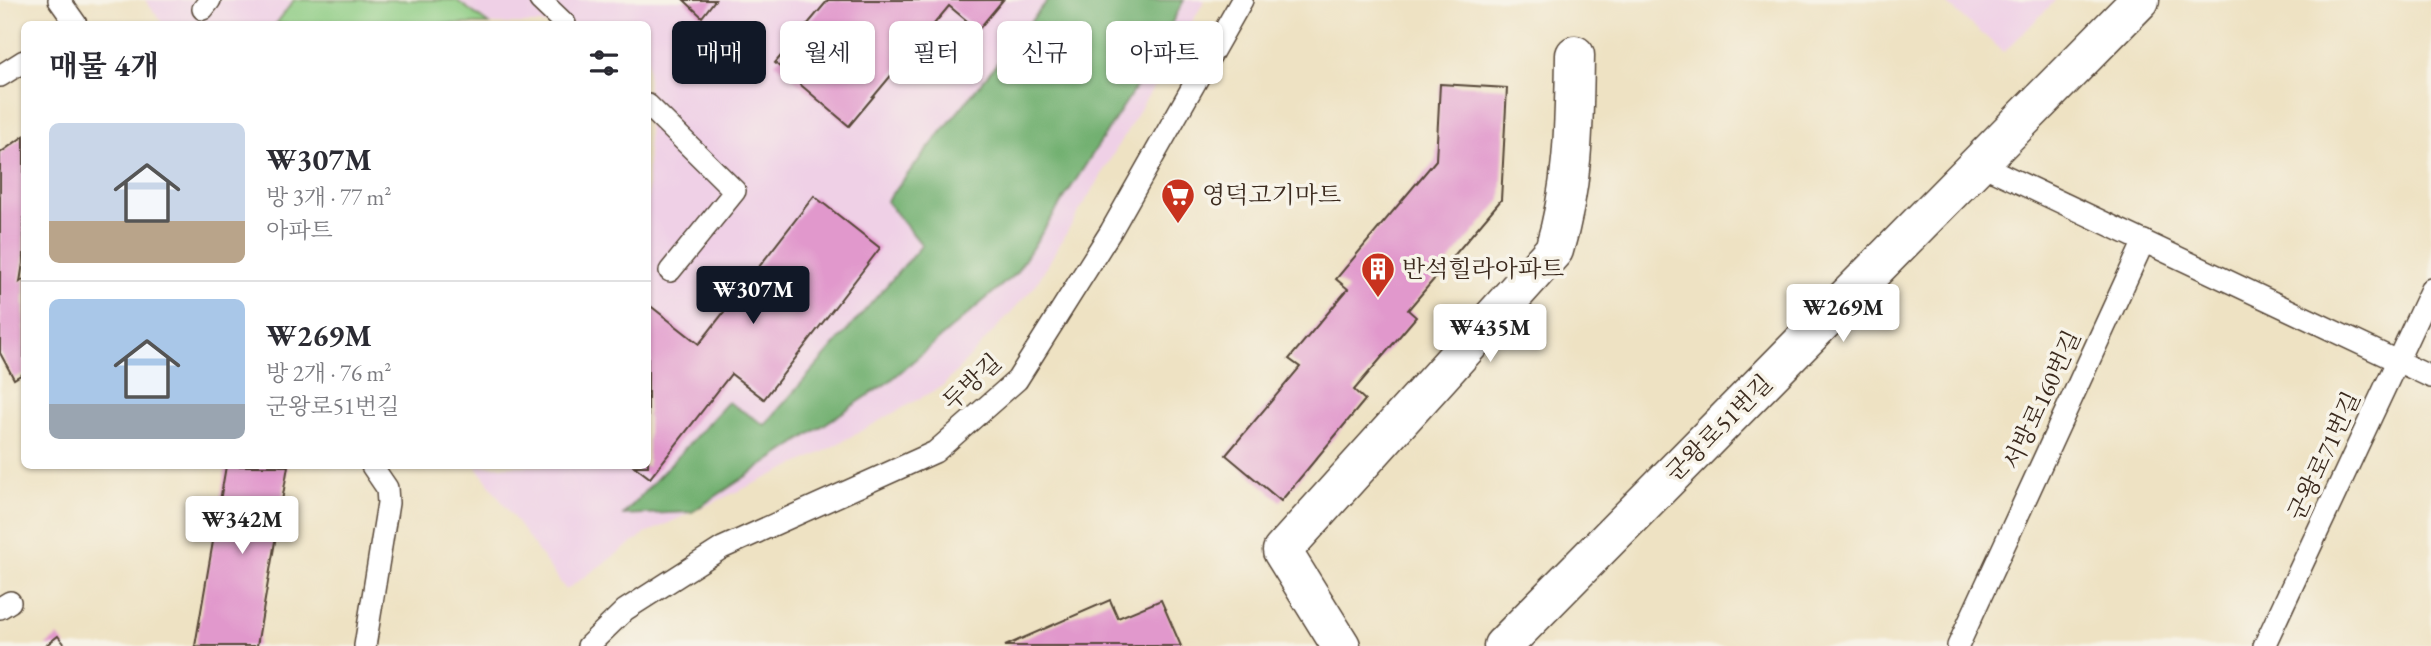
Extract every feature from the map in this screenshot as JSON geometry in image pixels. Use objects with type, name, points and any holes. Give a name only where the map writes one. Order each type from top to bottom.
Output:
[{"type":"street","name":"군왕로51번길","points":[[1503,646],[2140,0]]},
{"type":"street","points":[[1341,646],[1282,551],[1554,250],[1563,222],[1574,156],[1575,55]]},
{"type":"lane","points":[[59,0],[74,21]]},
{"type":"lane","points":[[540,0],[562,21]]},
{"type":"lane","name":"두방길","points":[[588,646],[625,610],[722,548],[935,452],[1017,380],[1111,231],[1242,0]]},
{"type":"lane","points":[[0,76],[21,63]]},
{"type":"lane","points":[[651,108],[735,191],[670,271]]},
{"type":"lane","points":[[1980,164],[2431,376]]},
{"type":"lane","name":"서방로160번길","points":[[1958,646],[2144,242]]},
{"type":"lane","name":"군왕로71번길","points":[[2264,646],[2431,289]]},
{"type":"lane","points":[[365,646],[388,503],[387,488],[374,469]]},
{"type":"shaded area","points":[[145,0],[1205,0],[1193,21],[1106,21],[1106,84],[1155,84],[1035,286],[944,385],[823,452],[645,534],[566,590],[478,469],[651,469],[651,21],[161,21]]},
{"type":"shaded area","points":[[1942,0],[2056,0],[2004,52]]},
{"type":"green space","points":[[294,0],[456,0],[485,21],[278,21]]},
{"type":"green space","points":[[1048,0],[1184,0],[1173,21],[1106,21],[1106,84],[1138,84],[1016,273],[890,381],[692,512],[623,515],[728,402],[765,425],[922,245],[886,201],[983,84],[997,63],[997,84],[1092,84],[1092,21],[1031,21]]},
{"type":"building","points":[[684,0],[715,0],[702,17]]},
{"type":"building","points":[[828,0],[1003,0],[983,24],[983,21],[967,21],[949,6],[936,21],[889,21],[889,78],[849,126],[800,84],[875,84],[875,21],[810,21]]},
{"type":"building","name":"반석힐라아파트","points":[[1440,84],[1507,88],[1501,200],[1408,310],[1416,317],[1354,390],[1365,400],[1281,501],[1226,455],[1300,367],[1289,359],[1348,289],[1336,279],[1436,160]]},
{"type":"building","points":[[21,138],[21,375],[14,379],[0,353],[0,153]]},
{"type":"building","points":[[814,196],[880,248],[764,399],[731,374],[650,478],[638,469],[651,469],[651,306],[699,344]]},
{"type":"building","points":[[225,469],[287,469],[257,646],[195,646]]},
{"type":"building","points":[[1110,600],[1118,618],[1161,600],[1181,646],[1005,646]]},
{"type":"building","points":[[58,636],[66,646],[45,646]]},
{"type":"place","name":"영덕고기마트","points":[[1178,225]]},
{"type":"place","name":"반석힐라아파트","points":[[1378,299]]}]
